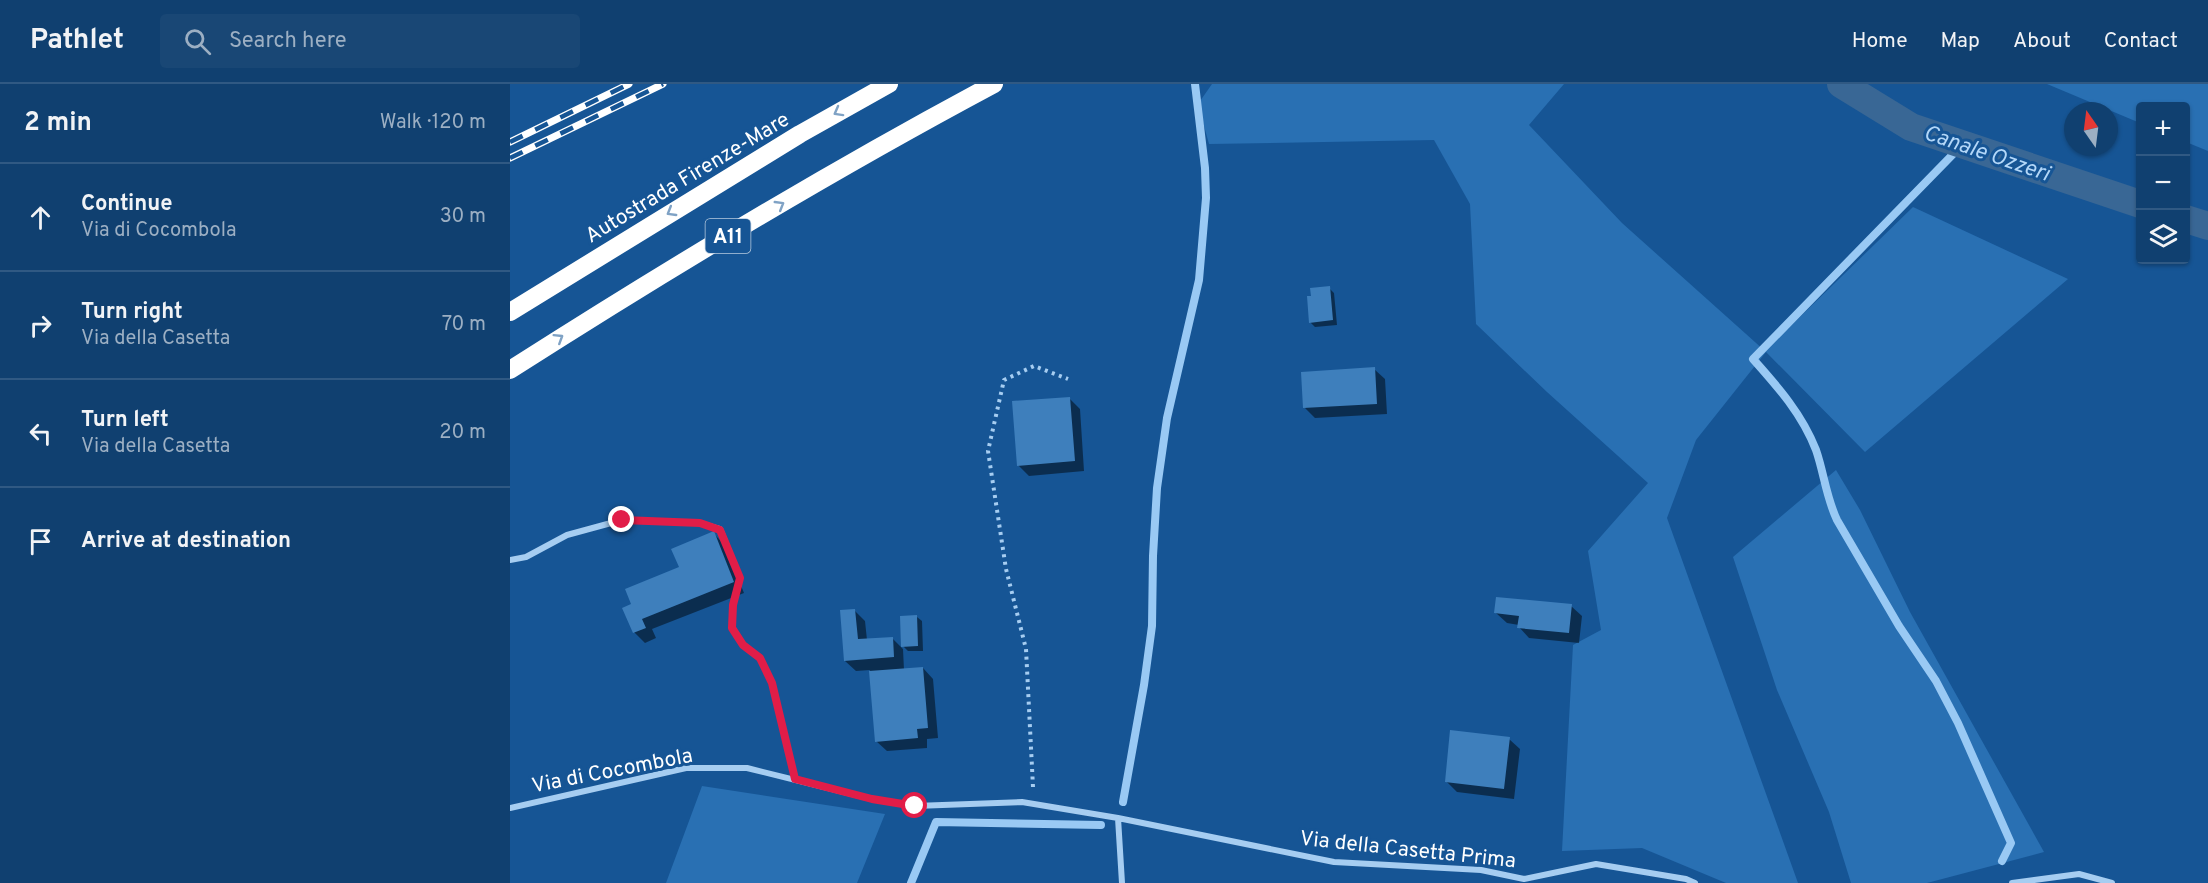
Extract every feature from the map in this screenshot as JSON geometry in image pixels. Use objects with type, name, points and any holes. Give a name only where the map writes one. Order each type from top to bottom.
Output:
[{"type":"highway","name":"Autostrada Firenze-Mare","points":[[510,312],[800,134],[889,84]]},
{"type":"highway","name":"A11","points":[[510,370],[637,289],[810,187],[994,84]]},
{"type":"street","points":[[510,560],[526,556],[567,535],[622,520],[700,523],[720,530],[740,578],[733,605],[732,628],[743,645],[760,658],[772,683],[795,779]]},
{"type":"street","name":"Via di Cocombola","points":[[510,808],[686,768],[747,768],[872,799],[915,806],[1022,802],[1118,818]]},
{"type":"street","points":[[1118,818],[1122,883]]},
{"type":"street","name":"Via della Casetta Prima","points":[[1118,818],[1334,862],[1481,870],[1524,879],[1596,864],[1686,879],[1695,883]]},
{"type":"street","points":[[2012,883],[2079,874],[2112,883]]},
{"type":"path","points":[[1034,804],[1026,649],[1006,569],[987,452],[1004,380],[1034,366],[1068,379]]},
{"type":"shaded area","points":[[1212,84],[1564,84],[1529,125],[1622,223],[1765,351],[1913,207],[2068,279],[1865,452],[1766,352],[1696,440],[1667,518],[1798,883],[1726,883],[1642,848],[1562,851],[1573,645],[1601,630],[1588,551],[1648,483],[1476,324],[1470,204],[1434,140],[1209,144],[1198,104]]},
{"type":"shaded area","points":[[2047,84],[2208,84],[2208,151],[2190,144],[2190,102],[2136,102],[2136,121],[2118,114],[2118,102],[2090,102]]},
{"type":"shaded area","points":[[1836,470],[1860,510],[1910,612],[2044,852],[1927,883],[1851,883],[1829,812],[1777,690],[1733,557]]},
{"type":"shaded area","points":[[702,786],[885,814],[857,883],[666,883]]},
{"type":"building","points":[[1330,286],[1333,320],[1309,323],[1307,296],[1311,296],[1310,288]]},
{"type":"building","points":[[1375,367],[1377,404],[1303,408],[1301,372]]},
{"type":"building","points":[[1070,397],[1075,461],[1017,466],[1012,401]]},
{"type":"building","points":[[714,531],[734,582],[642,619],[646,628],[633,633],[622,608],[631,604],[625,589],[679,567],[671,549]]},
{"type":"building","points":[[1496,597],[1572,604],[1569,633],[1517,628],[1519,616],[1494,613]]},
{"type":"building","points":[[855,609],[858,639],[893,637],[894,657],[844,661],[840,610]]},
{"type":"building","points":[[917,615],[918,646],[901,647],[900,616]]},
{"type":"building","points":[[923,667],[928,728],[917,729],[918,738],[875,742],[869,671]]},
{"type":"building","points":[[1450,730],[1510,737],[1504,789],[1445,782]]},
{"type":"waterway","points":[[1123,802],[1152,626],[1157,488],[1167,418],[1199,280],[1206,198],[1205,168],[1195,84]]},
{"type":"waterway","name":"Canale Ozzeri","points":[[1841,84],[1911,127],[2136,203]]},
{"type":"waterway","points":[[1963,144],[1753,359],[1804,425],[1816,450],[1830,503],[1837,520],[1899,626],[1936,681],[1958,723],[2011,843],[2002,861]]},
{"type":"waterway","name":"Canale Ozzeri","points":[[2190,220],[2208,226]]},
{"type":"waterway","points":[[911,883],[936,822],[1101,825]]},
{"type":"railway","points":[[510,142],[629,84]]},
{"type":"railway","points":[[510,158],[663,84]]},
{"type":"route","points":[[622,520],[700,523],[720,530],[740,578],[733,605],[732,628],[743,645],[760,658],[772,683],[795,779],[872,799],[915,806]]}]
